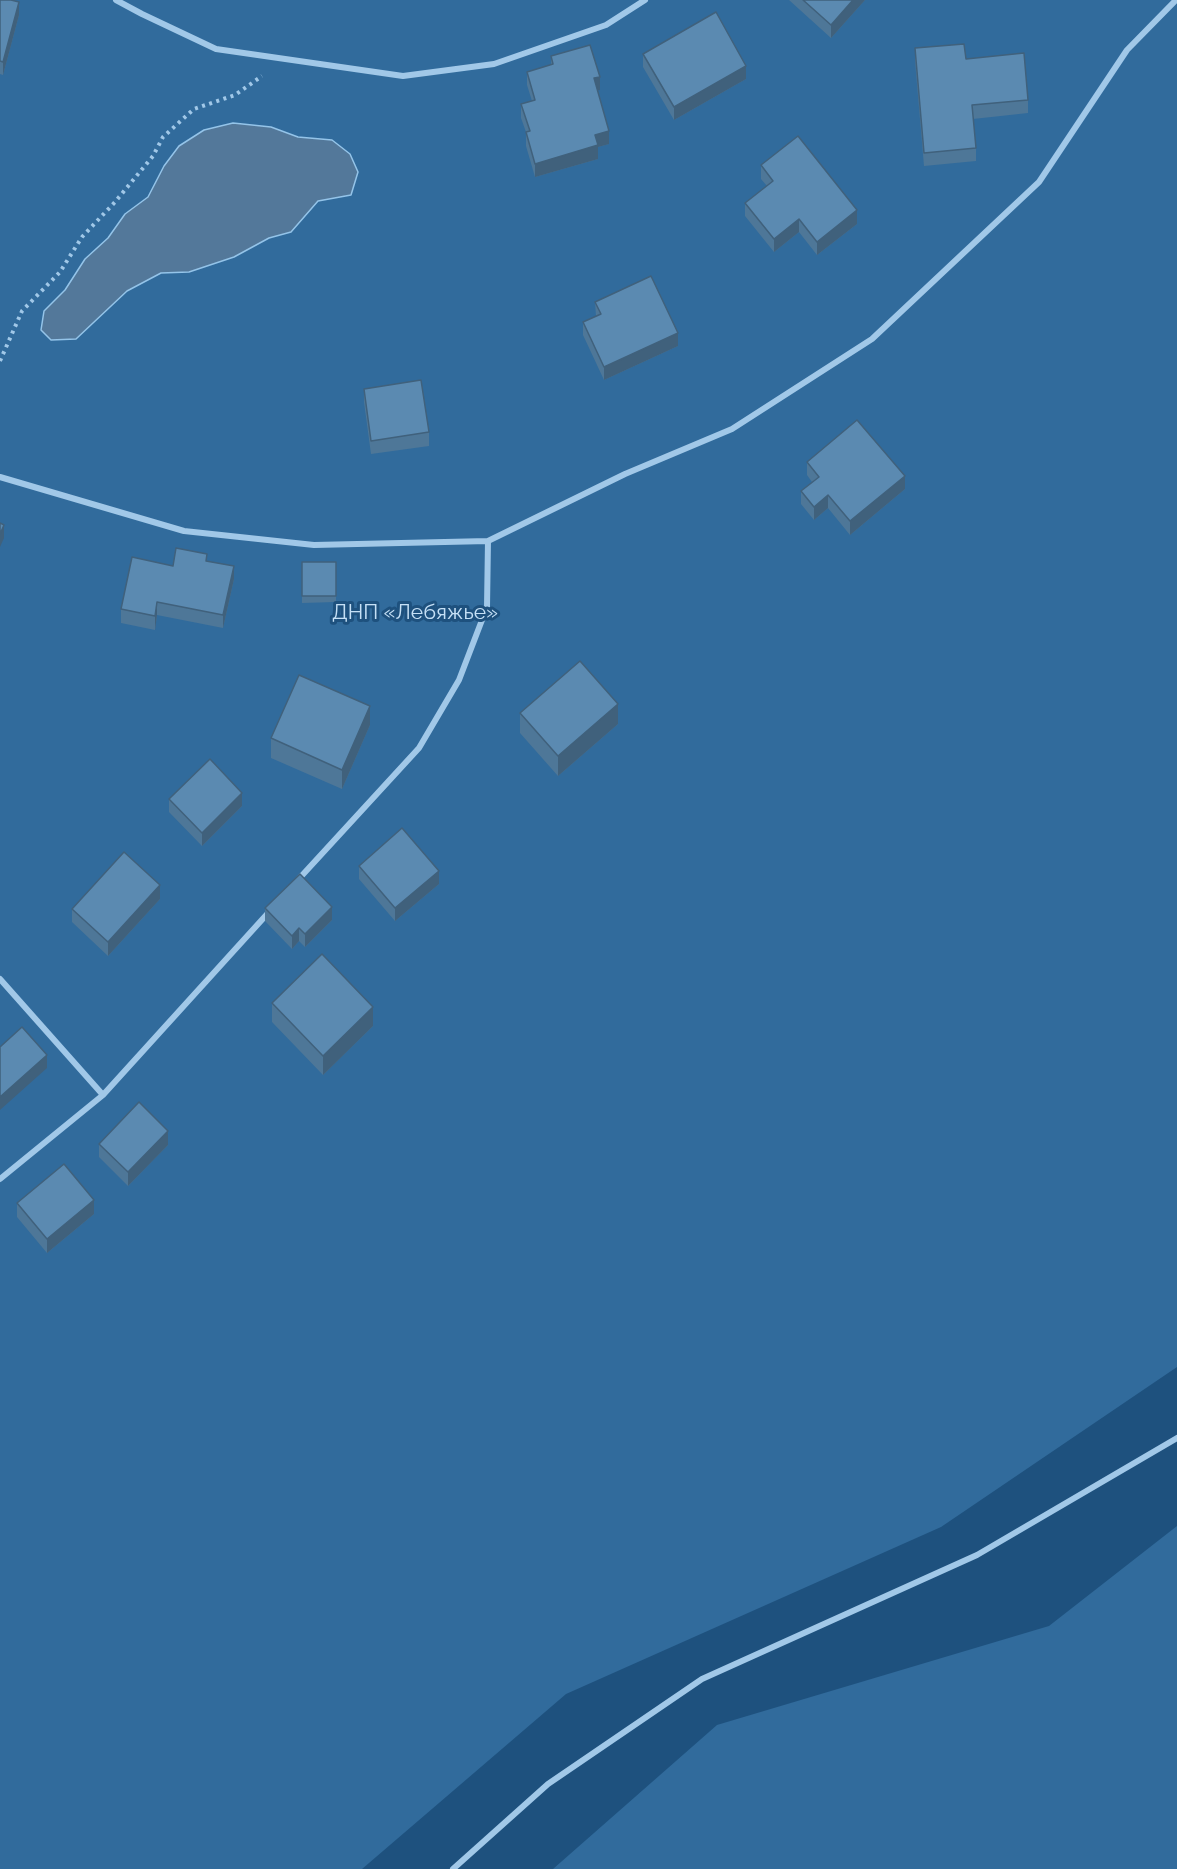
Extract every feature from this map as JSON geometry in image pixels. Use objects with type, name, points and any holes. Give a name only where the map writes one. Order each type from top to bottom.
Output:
[{"type":"street","points":[[116,0],[216,49],[403,76],[494,64],[606,25],[645,0]]},
{"type":"street","points":[[0,477],[184,531],[314,545],[488,540],[625,474],[732,429],[872,339],[1039,182],[1127,50],[1176,0]]},
{"type":"street","points":[[293,887],[419,748],[459,680],[487,608],[488,540]]},
{"type":"street","points":[[0,1179],[103,1095],[277,904]]},
{"type":"street","points":[[0,979],[103,1095]]},
{"type":"street","points":[[453,1869],[548,1784],[702,1679],[977,1555],[1177,1438]]},
{"type":"path","points":[[0,361],[22,311],[60,272],[82,237],[153,156],[163,137],[194,109],[235,95],[261,76],[280,72],[284,59]]},
{"type":"green space","name":"ДНП «Лебяжье»","points":[[0,0],[1177,0],[1177,1367],[941,1527],[566,1694],[362,1869],[0,1869]],"holes":[[[271,127],[298,137],[332,140],[350,155],[351,195],[318,200],[291,232],[269,238],[234,257],[189,272],[161,272],[127,291],[76,339],[44,311],[65,290],[85,259],[108,238],[125,214],[148,197]]]},
{"type":"green space","points":[[1177,1526],[1177,1869],[553,1869],[717,1725],[1049,1626]]},
{"type":"shaded area","points":[[233,123],[271,127],[298,137],[332,140],[350,154],[358,172],[351,195],[318,201],[291,232],[269,238],[234,257],[189,272],[161,273],[127,291],[76,339],[51,340],[41,330],[44,311],[65,290],[85,259],[108,238],[125,214],[148,197],[164,166],[179,146],[204,130]]},
{"type":"building","points":[[0,0],[19,2],[3,62],[0,61]]},
{"type":"building","points":[[803,0],[853,0],[831,25]]},
{"type":"building","points":[[716,12],[746,66],[674,107],[643,54]]},
{"type":"building","points":[[964,44],[966,59],[1024,53],[1028,100],[972,105],[976,148],[924,153],[915,48]]},
{"type":"building","points":[[590,45],[600,77],[594,78],[609,131],[595,135],[598,145],[535,164],[526,132],[530,131],[521,104],[535,100],[527,72],[553,64],[551,56]]},
{"type":"building","points":[[798,136],[857,210],[817,242],[799,219],[774,239],[745,203],[773,181],[761,165]]},
{"type":"building","points":[[651,276],[678,333],[604,367],[583,322],[601,314],[595,302]]},
{"type":"building","points":[[421,380],[429,432],[371,441],[364,389]]},
{"type":"building","points":[[857,420],[905,476],[850,521],[828,495],[814,507],[801,491],[819,477],[807,462]]},
{"type":"building","points":[[176,548],[207,554],[206,561],[234,566],[223,615],[157,602],[155,616],[121,609],[132,557],[173,566]]},
{"type":"building","points":[[302,562],[336,562],[336,596],[302,596]]},
{"type":"building","points":[[580,661],[618,704],[558,756],[520,713]]},
{"type":"building","points":[[299,675],[370,706],[342,770],[271,738]]},
{"type":"building","points":[[210,759],[242,793],[202,833],[169,799]]},
{"type":"building","points":[[402,828],[439,871],[395,908],[359,866]]},
{"type":"building","points":[[124,852],[160,885],[108,942],[72,909]]},
{"type":"building","points":[[300,874],[332,907],[305,934],[299,928],[292,936],[265,908]]},
{"type":"building","points":[[322,954],[373,1007],[323,1056],[272,1003]]},
{"type":"building","points":[[22,1027],[47,1055],[0,1097],[0,1047]]},
{"type":"building","points":[[139,1102],[168,1131],[128,1172],[99,1144]]},
{"type":"building","points":[[64,1164],[94,1200],[47,1239],[17,1203]]}]
